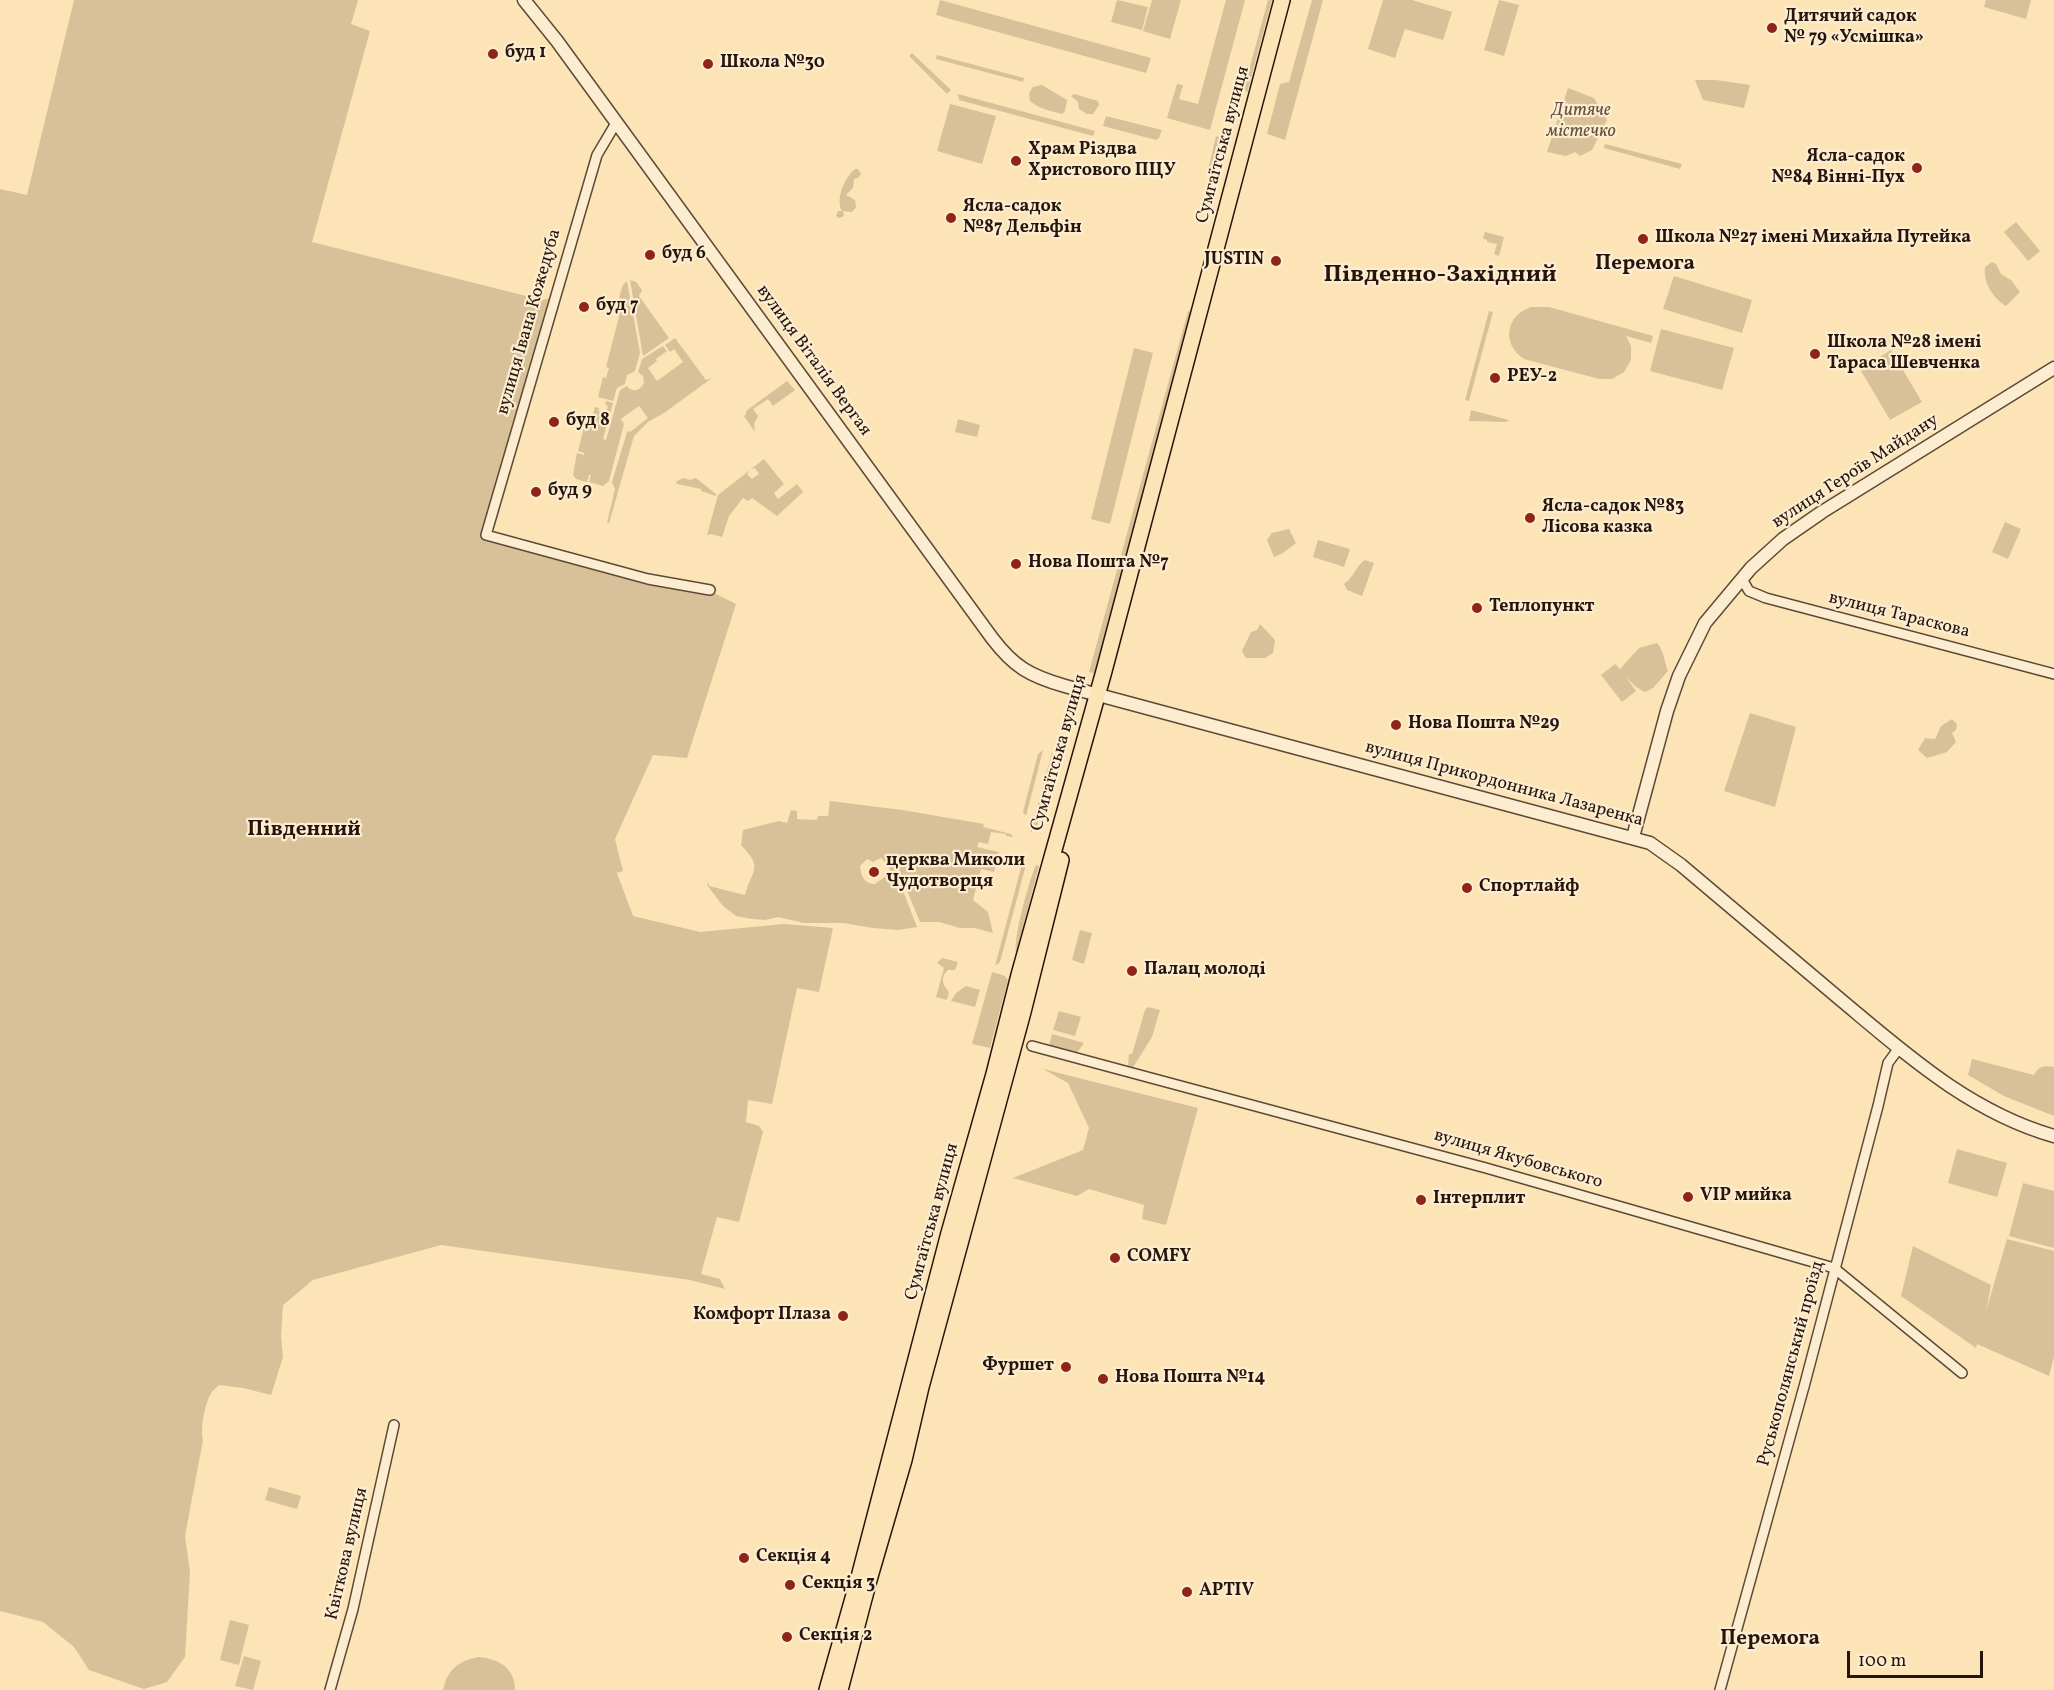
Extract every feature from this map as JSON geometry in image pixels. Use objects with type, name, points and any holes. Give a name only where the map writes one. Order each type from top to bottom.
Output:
[{"type":"main road","name":"Сумгаїтська вулиця","points":[[827,1690],[872,1545],[904,1460],[921,1387],[1282,0]]},
{"type":"main road","name":"Сумгаїтська вулиця","points":[[1101,696],[1292,0]]},
{"type":"main road","name":"Сумгаїтська вулиця","points":[[840,1690],[872,1545]]},
{"type":"street","name":"вулиця Віталія Вергая","points":[[524,0],[557,41],[1001,650],[1029,674],[1101,696]]},
{"type":"street","name":"вулиця Івана Кожедуба","points":[[616,123],[597,155],[486,535],[648,579],[710,590]]},
{"type":"street","name":"вулиця Героїв Майдану","points":[[1633,837],[1667,711],[1679,676],[1705,623],[1762,556],[1816,515],[2054,368]]},
{"type":"street","name":"вулиця Тараскова","points":[[1742,579],[1749,591],[1766,598],[2054,674]]},
{"type":"street","name":"вулиця Прикордонника Лазаренка","points":[[1101,696],[1633,837],[1658,847],[1935,1077],[1967,1098],[2008,1120],[2054,1136]]},
{"type":"street","name":"вулиця Якубовського","points":[[1032,1046],[1486,1168],[1834,1268],[1962,1373]]},
{"type":"street","name":"Руськополянський проїзд","points":[[1720,1690],[1805,1383],[1888,1063],[1899,1048]]},
{"type":"street","name":"Квіткова вулиця","points":[[330,1690],[353,1609],[394,1425]]},
{"type":"green space","points":[[74,0],[358,0],[351,24],[370,31],[312,242],[542,300],[555,297],[486,535],[712,592],[736,604],[687,758],[653,755],[615,839],[623,871],[617,873],[633,916],[700,932],[784,924],[833,928],[819,992],[797,988],[772,1104],[748,1100],[746,1122],[759,1126],[763,1132],[739,1222],[717,1217],[701,1274],[720,1279],[725,1289],[690,1280],[441,1245],[313,1280],[283,1305],[281,1335],[283,1357],[271,1395],[219,1385],[209,1396],[185,1536],[190,1572],[185,1657],[167,1682],[144,1689],[89,1670],[74,1647],[43,1622],[0,1611],[0,189],[27,195]]},
{"type":"green space","points":[[940,0],[1151,58],[1146,73],[936,15]]},
{"type":"green space","points":[[1117,0],[1148,7],[1142,30],[1111,22]]},
{"type":"green space","points":[[1152,0],[1181,0],[1170,39],[1143,31]]},
{"type":"green space","points":[[1226,0],[1245,0],[1210,130],[1167,118],[1177,84],[1183,85],[1179,99],[1198,104]]},
{"type":"green space","points":[[1268,0],[1272,0],[1247,93],[1244,88]]},
{"type":"green space","points":[[1312,0],[1323,0],[1285,140],[1267,134],[1280,84],[1289,82]]},
{"type":"green space","points":[[1383,0],[1412,0],[1452,12],[1443,40],[1405,29],[1395,58],[1368,49]]},
{"type":"green space","points":[[1499,0],[1519,5],[1504,56],[1484,50]]},
{"type":"green space","points":[[1986,0],[2031,0],[2026,19],[1984,7]]},
{"type":"green space","points":[[912,53],[951,90],[947,94],[909,56]]},
{"type":"green space","points":[[937,55],[1024,78],[1023,82],[936,59]]},
{"type":"green space","points":[[1695,80],[1716,80],[1750,85],[1744,108],[1703,100]]},
{"type":"green space","points":[[1042,85],[1067,100],[1065,111],[1062,114],[1030,101],[1029,93],[1033,87]]},
{"type":"green space","name":"Дитяче містечко","points":[[1568,88],[1594,98],[1607,120],[1592,150],[1580,156],[1575,152],[1566,156],[1547,152]]},
{"type":"green space","points":[[958,94],[1095,131],[1093,136],[959,100]]},
{"type":"green space","points":[[1074,94],[1098,101],[1099,105],[1093,114],[1087,114],[1079,109],[1078,102],[1071,96]]},
{"type":"green space","points":[[950,104],[996,116],[982,164],[937,151]]},
{"type":"green space","points":[[1106,116],[1162,130],[1156,140],[1103,126]]},
{"type":"green space","points":[[1216,136],[1223,138],[1216,168],[1209,166]]},
{"type":"green space","points":[[1605,144],[1682,164],[1680,169],[1604,148]]},
{"type":"green space","points":[[855,169],[858,169],[861,174],[854,179],[853,188],[846,195],[855,200],[856,207],[852,212],[843,211],[844,216],[839,218],[836,216],[838,211],[842,211],[840,195],[842,188]]},
{"type":"green space","points":[[2016,222],[2040,251],[2028,261],[2004,232]]},
{"type":"green space","points":[[1485,232],[1504,237],[1499,256],[1494,254],[1497,244],[1487,242],[1483,238]]},
{"type":"green space","points":[[1992,262],[2020,292],[2006,306],[1997,299],[1987,284],[1985,267]]},
{"type":"green space","points":[[1674,276],[1752,300],[1742,333],[1663,309]]},
{"type":"green space","points":[[630,280],[636,282],[642,290],[639,296],[669,338],[643,356]]},
{"type":"green space","points":[[627,281],[640,353],[635,371],[627,375],[625,384],[617,388],[613,401],[598,397],[603,377],[606,378],[609,368],[606,367],[623,301],[619,297]]},
{"type":"green space","points":[[1531,307],[1549,307],[1653,336],[1651,343],[1626,336],[1631,346],[1631,360],[1624,372],[1612,379],[1599,379],[1524,359],[1517,353],[1510,338],[1512,323],[1516,316]]},
{"type":"green space","points":[[1188,311],[1196,313],[1097,674],[1089,672]]},
{"type":"green space","points":[[1489,311],[1493,312],[1469,401],[1465,400]]},
{"type":"green space","points":[[1661,329],[1734,348],[1722,390],[1650,371]]},
{"type":"green space","points":[[675,338],[706,380],[712,378],[648,422],[634,436],[609,523],[607,523],[615,489],[612,482],[627,432],[648,418],[639,406],[621,419],[624,424],[609,481],[603,486],[589,482],[591,475],[587,482],[576,479],[573,475],[577,453],[584,455],[578,451],[584,427],[590,426],[595,407],[599,408],[598,411],[606,413],[608,406],[605,404],[606,401],[613,403],[603,439],[606,440],[620,390],[627,386],[631,390],[636,390],[644,383],[643,376],[638,372],[642,359],[663,346],[667,351],[648,368],[657,381],[683,362],[674,349],[670,352],[665,345]]},
{"type":"green space","points":[[1134,348],[1153,353],[1110,524],[1091,519]]},
{"type":"green space","points":[[1891,350],[1922,402],[1890,420],[1860,369]]},
{"type":"green space","points":[[787,381],[795,390],[773,406],[768,399],[753,409],[758,416],[754,424],[755,432],[744,416],[746,411]]},
{"type":"green space","points":[[1471,410],[1505,419],[1510,421],[1469,421]]},
{"type":"green space","points":[[958,419],[980,425],[977,437],[955,432]]},
{"type":"green space","points":[[764,459],[784,484],[774,493],[778,499],[797,484],[803,492],[777,516],[752,498],[748,501],[743,498],[729,516],[722,537],[707,535],[718,495],[750,470],[747,474],[752,479],[759,474],[755,468],[751,469]]},
{"type":"green space","points":[[683,478],[690,480],[696,478],[716,496],[701,491],[701,489],[677,484],[676,482]]},
{"type":"green space","points":[[2005,522],[2021,529],[2008,559],[1992,552]]},
{"type":"green space","points":[[1289,529],[1296,543],[1274,557],[1267,540],[1272,533]]},
{"type":"green space","points":[[1318,540],[1350,549],[1344,567],[1313,557]]},
{"type":"green space","points":[[1365,560],[1374,563],[1362,596],[1347,590],[1344,584]]},
{"type":"green space","points":[[1260,624],[1275,640],[1273,653],[1265,658],[1246,658],[1242,651],[1251,632],[1257,630]]},
{"type":"green space","points":[[1657,643],[1663,653],[1668,671],[1653,688],[1645,692],[1626,677],[1636,691],[1622,702],[1601,675],[1615,664],[1620,669],[1639,648]]},
{"type":"green space","points":[[1750,713],[1796,727],[1775,807],[1724,791]]},
{"type":"green space","points":[[1952,719],[1957,724],[1956,730],[1952,733],[1956,742],[1947,752],[1927,758],[1918,750],[1925,738],[1935,739],[1941,726]]},
{"type":"green space","points":[[1043,750],[1026,816],[1023,812],[1038,754]]},
{"type":"green space","points":[[1052,752],[1055,757],[1037,826],[1030,833]]},
{"type":"green space","points":[[830,801],[984,824],[983,827],[1011,834],[1013,837],[991,832],[988,844],[979,842],[977,847],[999,852],[994,872],[981,869],[973,900],[988,912],[993,933],[939,922],[920,922],[893,857],[885,862],[881,858],[873,862],[867,859],[860,866],[861,873],[866,881],[875,884],[890,873],[889,867],[893,865],[917,927],[898,930],[843,923],[804,923],[778,917],[765,920],[752,919],[736,916],[723,906],[707,885],[708,882],[709,886],[745,895],[754,865],[741,845],[743,830],[779,821],[787,823],[791,810],[797,811],[797,819],[817,820],[818,816],[828,816]]},
{"type":"green space","points":[[1022,864],[1026,865],[1000,962],[995,966]]},
{"type":"green space","points":[[1036,865],[1039,866],[1016,953],[1022,909]]},
{"type":"green space","points":[[1080,930],[1092,933],[1084,964],[1072,960]]},
{"type":"green space","points":[[942,958],[958,962],[955,970],[948,970],[943,978],[943,983],[949,992],[947,1000],[936,997],[944,968],[937,963]]},
{"type":"green space","points":[[992,972],[1005,976],[1008,980],[990,1048],[972,1044]]},
{"type":"green space","points":[[966,986],[980,990],[975,1007],[951,1001],[956,993]]},
{"type":"green space","points":[[1148,1007],[1160,1010],[1152,1037],[1132,1069],[1128,1068],[1129,1054],[1132,1054],[1145,1010]]},
{"type":"green space","points":[[1059,1011],[1081,1017],[1075,1036],[1053,1030]]},
{"type":"green space","points":[[1052,1034],[1084,1043],[1076,1054],[1049,1046]]},
{"type":"green space","points":[[1972,1059],[2034,1075],[2042,1067],[2054,1067],[2054,1116],[2004,1096],[1968,1075]]},
{"type":"green space","points":[[1043,1069],[1198,1108],[1166,1225],[1142,1219],[1144,1205],[1089,1189],[1077,1196],[1013,1178],[1083,1150],[1089,1128],[1068,1083]]},
{"type":"green space","points":[[1957,1149],[2007,1163],[1997,1197],[1948,1183]]},
{"type":"green space","points":[[2023,1183],[2054,1191],[2054,1248],[2009,1236]]},
{"type":"green space","points":[[2007,1239],[2054,1251],[2054,1357],[2049,1376],[1977,1344],[1976,1348],[1901,1296],[1913,1246],[1991,1285],[1986,1311]]},
{"type":"green space","points":[[269,1487],[301,1496],[297,1509],[265,1500]]},
{"type":"green space","points":[[230,1620],[249,1625],[239,1665],[220,1660]]},
{"type":"green space","points":[[244,1656],[261,1661],[253,1690],[235,1686]]},
{"type":"green space","points":[[479,1657],[493,1660],[509,1670],[515,1690],[443,1690],[455,1667]]},
{"type":"place","name":"Дитячий садок № 79 «Усмішка»","points":[[1772,28]]},
{"type":"place","name":"буд 1","points":[[493,54]]},
{"type":"place","name":"Школа №30","points":[[708,64]]},
{"type":"place","name":"Храм Різдва Христового ПЦУ","points":[[1016,161]]},
{"type":"place","name":"Ясла-садок №84 Вінні-Пух","points":[[1917,168]]},
{"type":"place","name":"Ясла-садок №87 Дельфін","points":[[951,218]]},
{"type":"place","name":"Школа №27 імені Михайла Путейка","points":[[1643,239]]},
{"type":"place","name":"буд 6","points":[[650,255]]},
{"type":"place","name":"JUSTIN","points":[[1276,261]]},
{"type":"place","name":"буд 7","points":[[584,307]]},
{"type":"place","name":"Школа №28 імені Тараса Шевченка","points":[[1815,354]]},
{"type":"place","name":"РЕУ-2","points":[[1495,378]]},
{"type":"place","name":"буд 8","points":[[554,422]]},
{"type":"place","name":"буд 9","points":[[536,492]]},
{"type":"place","name":"Ясла-садок №83 Лісова казка","points":[[1530,518]]},
{"type":"place","name":"Нова Пошта №7","points":[[1016,564]]},
{"type":"place","name":"Теплопункт","points":[[1477,608]]},
{"type":"place","name":"Нова Пошта №29","points":[[1396,725]]},
{"type":"place","name":"церква Миколи Чудотворця","points":[[874,872]]},
{"type":"place","name":"Спортлайф","points":[[1467,888]]},
{"type":"place","name":"Палац молоді","points":[[1132,971]]},
{"type":"place","name":"VIP мийка","points":[[1688,1197]]},
{"type":"place","name":"Інтерплит","points":[[1421,1200]]},
{"type":"place","name":"COMFY","points":[[1115,1258]]},
{"type":"place","name":"Комфорт Плаза","points":[[843,1316]]},
{"type":"place","name":"Фуршет","points":[[1066,1367]]},
{"type":"place","name":"Нова Пошта №14","points":[[1103,1379]]},
{"type":"place","name":"Секція 4","points":[[744,1558]]},
{"type":"place","name":"Секція 3","points":[[790,1585]]},
{"type":"place","name":"APTIV","points":[[1187,1592]]},
{"type":"place","name":"Секція 2","points":[[787,1637]]},
{"type":"district","name":"Перемога","points":[[1645,265]]},
{"type":"district","name":"Південно-Західний","points":[[1440,277]]},
{"type":"district","name":"Південний","points":[[304,831]]},
{"type":"district","name":"Перемога","points":[[1770,1640]]}]
